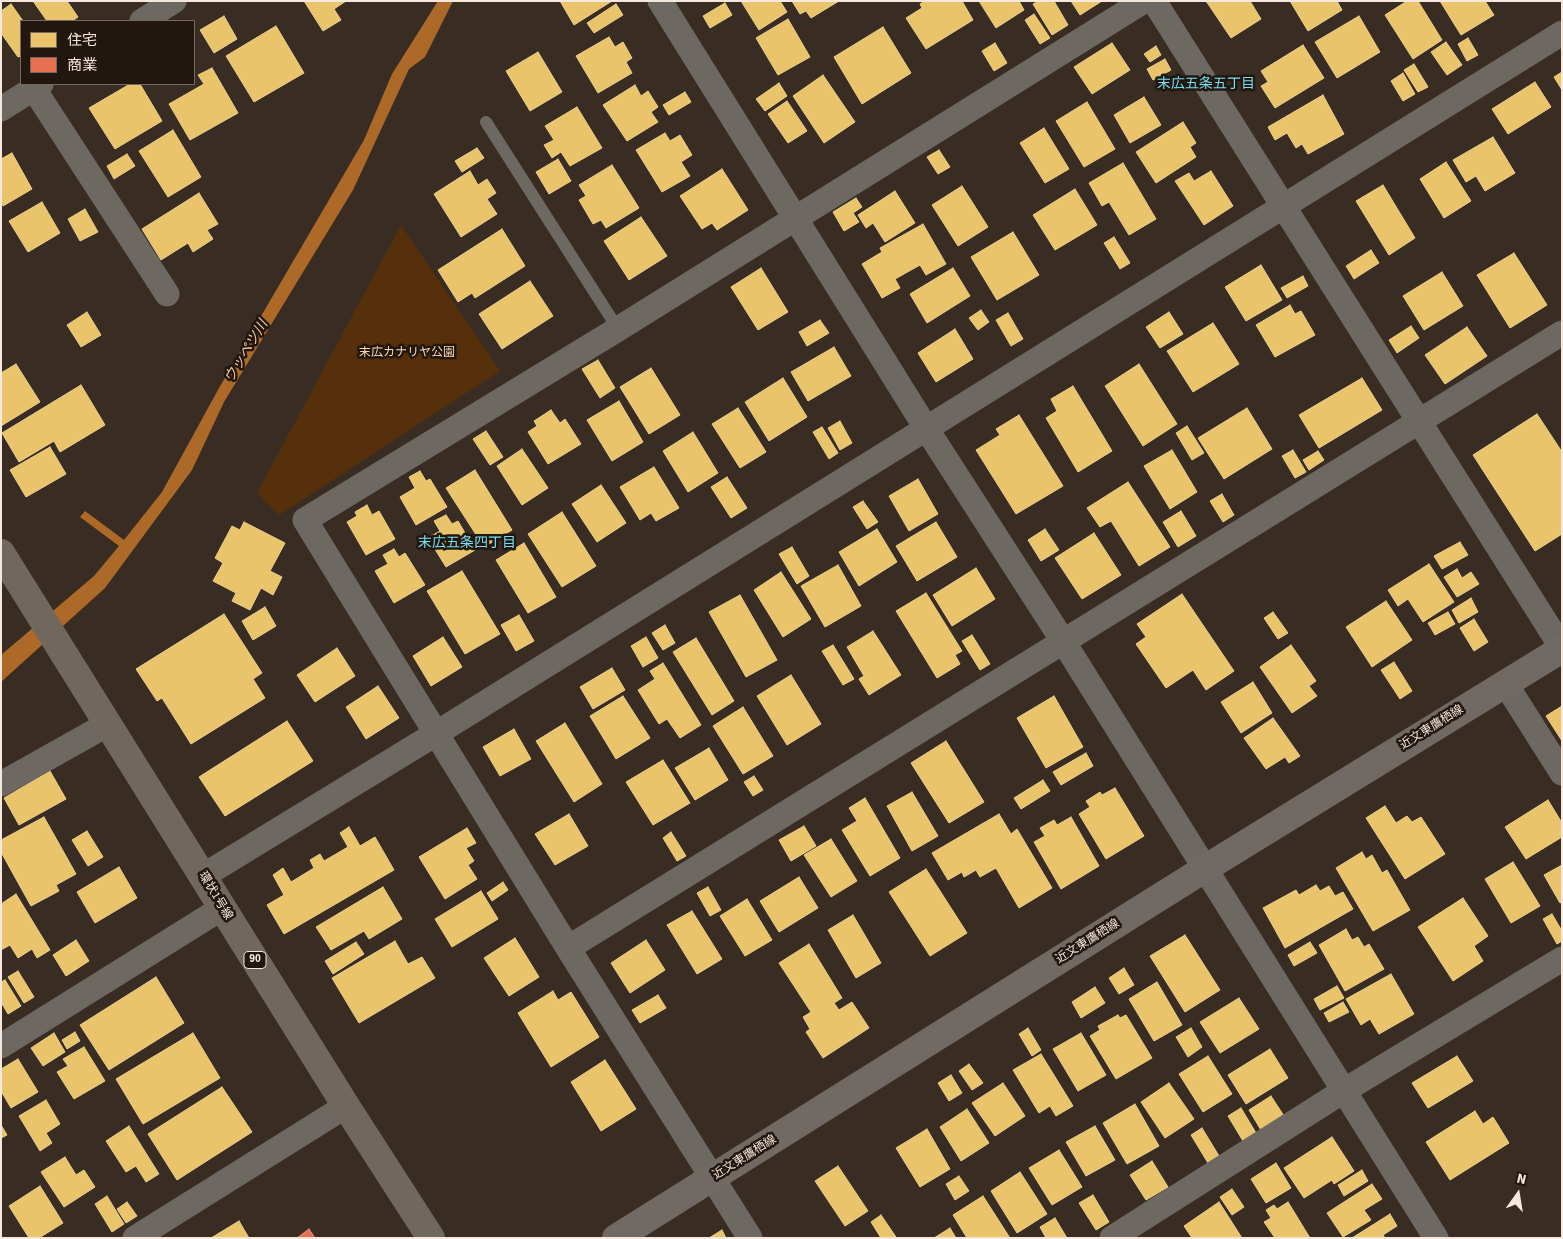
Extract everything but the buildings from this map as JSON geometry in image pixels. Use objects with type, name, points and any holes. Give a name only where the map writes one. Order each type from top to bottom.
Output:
[{"type":"main road","name":"環状1号線","points":[[1,553],[430,1238]]},
{"type":"street","points":[[144,20],[174,1]]},
{"type":"street","points":[[750,1238],[568,948],[305,520],[618,329],[1144,1]]},
{"type":"street","points":[[1154,1],[1562,649]]},
{"type":"street","points":[[667,4],[795,217],[926,428],[1064,641],[1436,1238]]},
{"type":"street","points":[[203,876],[437,733],[1562,34]]},
{"type":"street","points":[[3,104],[38,86],[167,294]]},
{"type":"street","points":[[568,948],[1562,333]]},
{"type":"street","name":"近文東鷹栖線","points":[[616,1238],[1206,868],[1562,649]]},
{"type":"street","points":[[1505,683],[1562,773]]},
{"type":"street","points":[[1,784],[108,724]]},
{"type":"street","points":[[1,1046],[222,908]]},
{"type":"street","points":[[1112,1238],[1344,1090],[1562,959]]},
{"type":"street","points":[[135,1238],[346,1106]]},
{"type":"lane","points":[[486,122],[618,329]]},
{"type":"green space","name":"末広カナリヤ公園","points":[[401,225],[500,371],[279,515],[257,493]]},
{"type":"water","name":"ウッペツ川","points":[[438,1],[453,1],[425,57],[409,69],[353,190],[224,402],[192,470],[105,588],[1,682],[1,655],[94,576],[119,546],[80,517],[85,511],[124,540],[162,492],[219,388],[364,140],[392,74]]},
{"type":"district","name":"末広五条五丁目","points":[[1206,85]]},
{"type":"district","name":"末広五条四丁目","points":[[467,544]]}]
